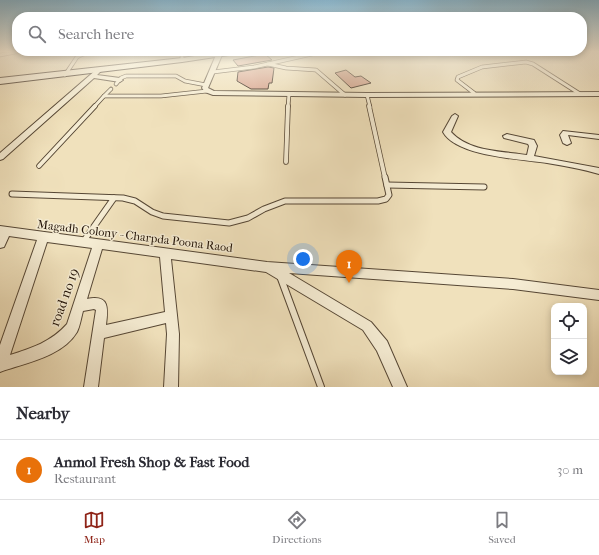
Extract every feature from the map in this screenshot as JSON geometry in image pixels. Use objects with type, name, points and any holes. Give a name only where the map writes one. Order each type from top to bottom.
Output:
[{"type":"main road","points":[[1,82],[122,69]]},
{"type":"street","points":[[214,69],[206,88],[221,93],[367,95],[599,94]]},
{"type":"street","points":[[0,158],[96,73],[118,82]]},
{"type":"street","points":[[455,116],[447,132],[461,143],[488,152],[530,157],[599,171]]},
{"type":"street","points":[[567,143],[564,135],[566,133],[599,137]]},
{"type":"street","points":[[507,136],[531,142],[532,146],[530,157]]},
{"type":"street","points":[[0,244],[3,231]]},
{"type":"street","name":"Magadh Colony - Charpda Poona Raod","points":[[3,231],[44,238],[267,266],[513,284],[599,295]]},
{"type":"street","points":[[0,365],[44,238]]},
{"type":"street","name":"road no 19","points":[[0,365],[55,345],[65,337],[72,328],[98,244]]},
{"type":"street","points":[[165,253],[173,334],[171,387]]},
{"type":"street","points":[[267,266],[367,326],[382,346],[400,387]]},
{"type":"street","points":[[78,306],[95,303],[100,305],[102,308],[91,387]]},
{"type":"street","points":[[98,333],[172,316]]},
{"type":"lane","points":[[65,75],[69,69]]},
{"type":"lane","points":[[213,72],[232,69]]},
{"type":"lane","points":[[302,69],[316,70],[320,72],[345,94]]},
{"type":"lane","points":[[474,94],[457,80],[458,77],[477,69]]},
{"type":"lane","points":[[541,69],[580,94]]},
{"type":"lane","points":[[118,82],[123,77],[130,76],[171,76],[206,88]]},
{"type":"lane","points":[[104,96],[161,96],[206,88]]},
{"type":"lane","points":[[39,166],[111,89]]},
{"type":"lane","points":[[286,162],[289,94]]},
{"type":"lane","points":[[12,194],[114,198],[135,201],[152,212],[163,216],[229,223],[248,218],[264,209],[285,202],[304,200],[378,201],[386,199],[389,195],[367,95]]},
{"type":"lane","points":[[387,185],[484,187]]},
{"type":"lane","points":[[83,242],[114,198]]},
{"type":"lane","points":[[279,274],[321,387]]},
{"type":"building","points":[[256,69],[274,69],[272,83],[269,83],[268,89],[251,89],[237,81],[238,72]]},
{"type":"building","points":[[346,70],[355,77],[361,76],[371,83],[351,88],[335,73]]},
{"type":"place","name":"Anmol Fresh Shop & Fast Food","points":[[349,283]]}]
